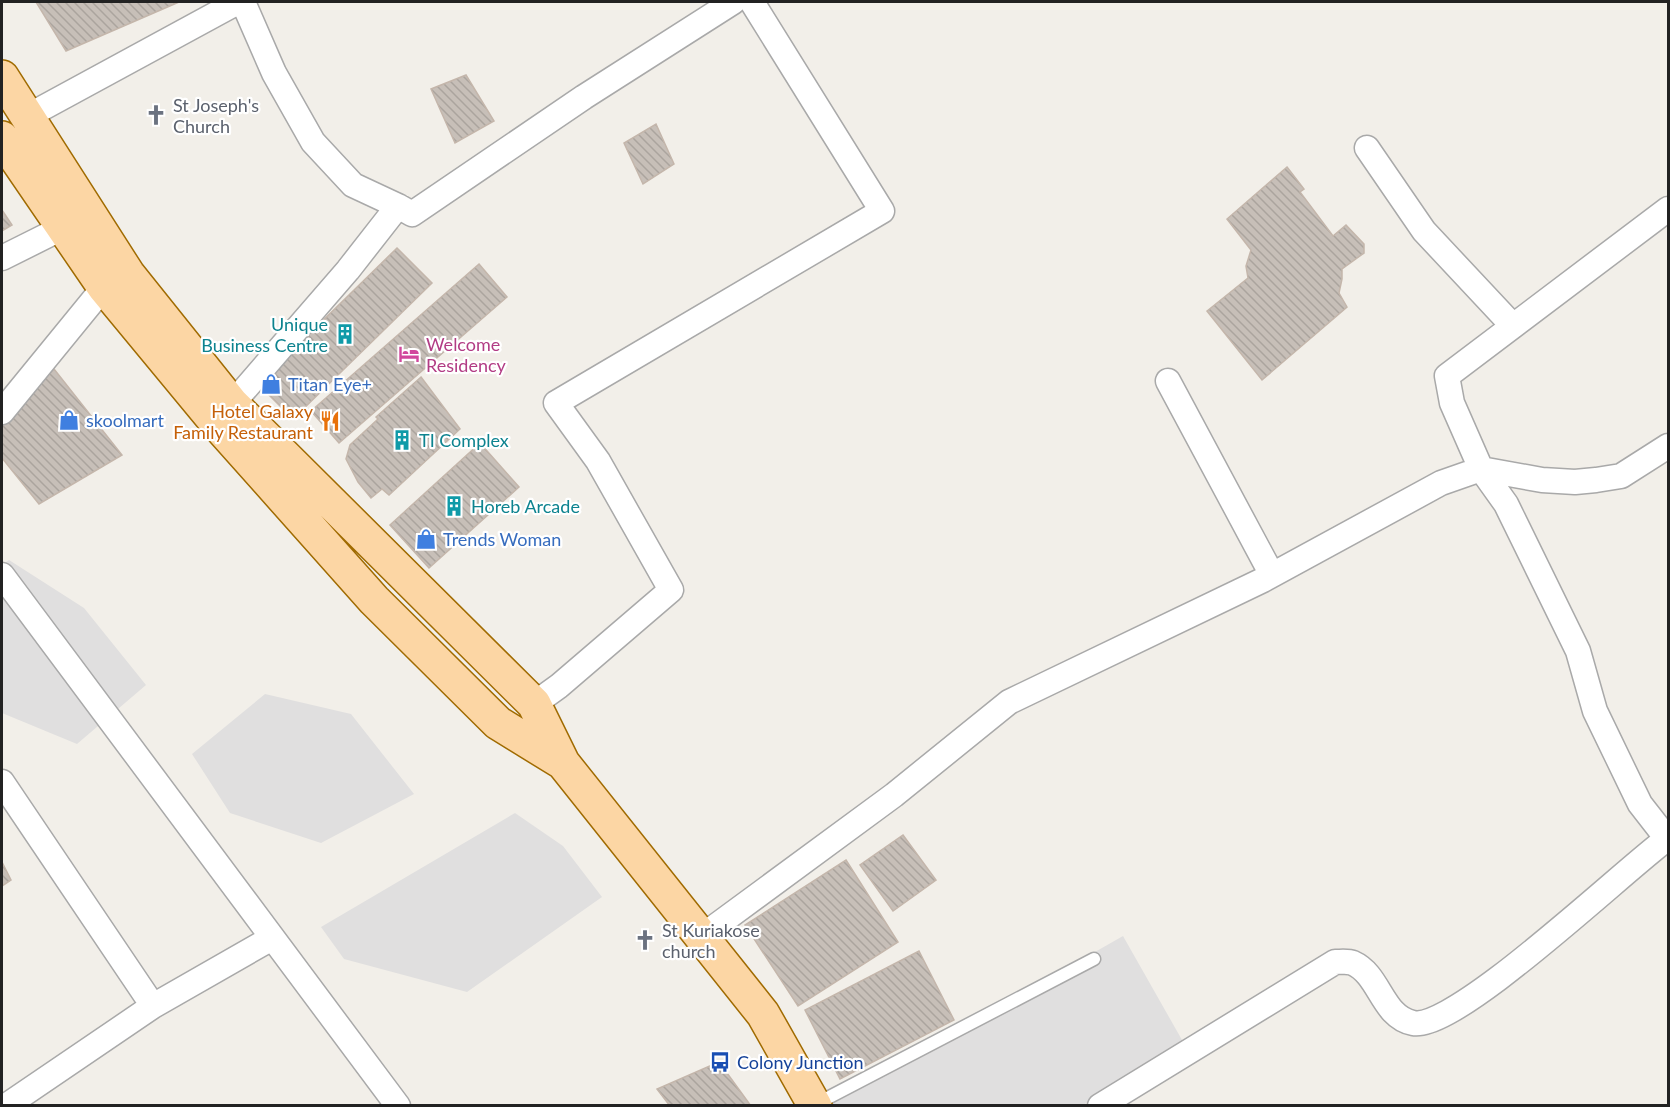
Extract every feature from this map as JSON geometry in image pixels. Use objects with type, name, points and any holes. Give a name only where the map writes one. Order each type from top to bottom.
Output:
[{"type":"main road","points":[[2,77],[128,274],[232,404],[534,704],[563,763],[763,1014],[815,1105]]},
{"type":"main road","points":[[2,138],[104,287],[219,426],[384,610],[498,723],[563,763]]},
{"type":"main road","points":[[384,610],[412,582]]},
{"type":"street","points":[[28,116],[238,2]]},
{"type":"street","points":[[243,2],[273,73],[313,142],[353,185],[412,214],[584,97],[733,2]]},
{"type":"street","points":[[534,704],[559,686],[671,590],[598,461],[556,403],[882,211],[752,2]]},
{"type":"street","points":[[1367,148],[1424,231],[1514,326]]},
{"type":"street","points":[[232,404],[348,270],[398,206]]},
{"type":"street","points":[[1100,1106],[1335,962],[1352,962],[1366,972],[1394,1014],[1413,1023],[1438,1018],[1496,981],[1668,839],[1641,804],[1595,711],[1578,651],[1506,504],[1481,469],[1452,403],[1447,376],[1668,208]]},
{"type":"street","points":[[2,258],[62,228]]},
{"type":"street","points":[[2,412],[104,287]]},
{"type":"street","points":[[1168,381],[1272,576]]},
{"type":"street","points":[[700,937],[894,795],[1009,702],[1272,576],[1441,483],[1481,469],[1542,480],[1575,482],[1621,476],[1668,446]]},
{"type":"street","points":[[2,575],[398,1106]]},
{"type":"street","points":[[2,782],[153,1006]]},
{"type":"street","points":[[6,1106],[153,1006],[272,938]]},
{"type":"lane","points":[[815,1105],[1094,959]]},
{"type":"shaded area","points":[[9,560],[84,608],[146,685],[77,744],[2,713],[2,565]]},
{"type":"shaded area","points":[[265,694],[351,714],[414,794],[321,843],[230,813],[192,754]]},
{"type":"shaded area","points":[[515,813],[563,846],[602,897],[467,992],[344,959],[321,927]]},
{"type":"shaded area","points":[[1123,936],[1186,1047],[1083,1105],[826,1105]]},
{"type":"building","points":[[36,2],[179,2],[66,51]]},
{"type":"building","points":[[466,75],[494,121],[455,143],[431,89]]},
{"type":"building","points":[[656,124],[674,164],[643,184],[624,143]]},
{"type":"building","points":[[1287,167],[1304,189],[1300,192],[1333,236],[1346,225],[1364,244],[1364,253],[1342,269],[1339,293],[1347,307],[1262,380],[1207,311],[1248,278],[1246,266],[1251,250],[1227,219]]},
{"type":"building","points":[[2,210],[12,225],[2,231]]},
{"type":"building","name":"Unique Business Centre","points":[[397,248],[432,283],[293,419],[258,384]]},
{"type":"building","name":"Welcome Residency","points":[[479,264],[507,297],[339,443],[311,411]]},
{"type":"building","points":[[54,369],[122,455],[39,504],[2,458],[2,425]]},
{"type":"building","name":"TI Complex","points":[[421,377],[460,429],[389,495],[382,489],[371,498],[358,482],[346,459],[350,445],[378,419],[376,417]]},
{"type":"building","name":"Horeb Arcade","points":[[480,443],[519,487],[429,568],[390,525]]},
{"type":"building","points":[[903,835],[936,880],[893,911],[860,865]]},
{"type":"building","points":[[846,860],[898,942],[798,1006],[745,925]]},
{"type":"building","points":[[2,862],[11,880],[2,886]]},
{"type":"building","points":[[919,951],[954,1020],[840,1079],[805,1010]]},
{"type":"building","points":[[719,1062],[751,1106],[670,1106],[657,1089]]},
{"type":"place","name":"St Joseph's Church","points":[[156,115]]},
{"type":"place","name":"Unique Business Centre","points":[[345,334]]},
{"type":"place","name":"Welcome Residency","points":[[409,354]]},
{"type":"place","name":"Titan Eye+","points":[[271,384]]},
{"type":"place","name":"skoolmart","points":[[69,420]]},
{"type":"place","name":"Hotel Galaxy Family Restaurant","points":[[330,421]]},
{"type":"place","name":"TI Complex","points":[[402,440]]},
{"type":"place","name":"Horeb Arcade","points":[[454,506]]},
{"type":"place","name":"Trends Woman","points":[[426,539]]},
{"type":"place","name":"St Kuriakose church","points":[[645,940]]},
{"type":"place","name":"Colony Junction","points":[[720,1062]]}]
